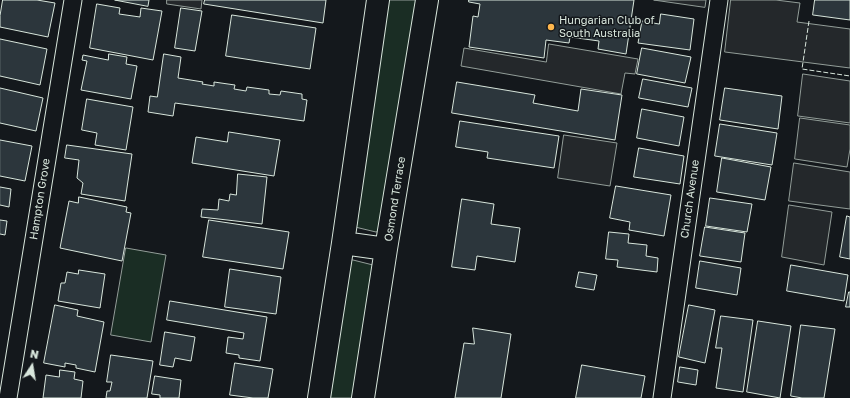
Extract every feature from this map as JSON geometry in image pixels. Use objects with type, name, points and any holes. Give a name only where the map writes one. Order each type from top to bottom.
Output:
[{"type":"street","name":"Hampton Grove","points":[[8,398],[72,0]]},
{"type":"street","points":[[319,398],[378,0]]},
{"type":"street","name":"Osmond Terrace","points":[[364,398],[386,249],[428,0]]},
{"type":"street","name":"Church Avenue","points":[[662,398],[719,0]]},
{"type":"street","points":[[343,243],[386,249]]},
{"type":"green space","points":[[385,0],[417,0],[379,231],[376,232],[355,227]]},
{"type":"green space","points":[[126,248],[166,255],[151,342],[111,335]]},
{"type":"green space","points":[[353,260],[373,265],[357,398],[325,398],[350,262]]},
{"type":"shaded area","points":[[167,0],[202,0],[201,9],[167,4]]},
{"type":"shaded area","points":[[654,0],[706,0],[705,7]]},
{"type":"shaded area","points":[[731,0],[776,0],[800,3],[797,22],[850,29],[850,68],[725,52]]},
{"type":"shaded area","points":[[549,44],[638,59],[635,74],[625,73],[621,94],[461,66],[464,48],[546,62]]},
{"type":"shaded area","points":[[803,74],[850,81],[850,123],[798,116]]},
{"type":"shaded area","points":[[800,118],[850,125],[850,149],[847,167],[795,159]]},
{"type":"shaded area","points":[[564,135],[617,143],[610,186],[558,178]]},
{"type":"shaded area","points":[[794,163],[850,172],[850,209],[789,201]]},
{"type":"shaded area","points":[[789,205],[832,212],[824,265],[782,257]]},
{"type":"building","points":[[3,0],[37,0],[55,3],[48,37],[0,27],[0,16]]},
{"type":"building","points":[[115,0],[149,0],[148,6]]},
{"type":"building","points":[[205,0],[326,0],[323,23],[204,4]]},
{"type":"building","name":"Hungarian Club of South Australia","points":[[469,0],[634,0],[626,54],[598,49],[599,41],[570,37],[569,43],[546,40],[544,58],[469,47],[473,16],[478,17],[480,4],[469,2]]},
{"type":"building","points":[[815,0],[850,0],[850,20],[813,15]]},
{"type":"building","points":[[97,4],[120,8],[119,14],[140,17],[141,8],[162,11],[153,60],[90,48]]},
{"type":"building","points":[[181,8],[202,11],[195,51],[175,48]]},
{"type":"building","points":[[661,14],[694,19],[690,50],[638,43],[642,21],[659,24]]},
{"type":"building","points":[[232,15],[316,28],[310,69],[226,56]]},
{"type":"building","points":[[0,39],[47,49],[40,85],[0,76]]},
{"type":"building","points":[[642,48],[691,57],[685,83],[637,74]]},
{"type":"building","points":[[109,54],[127,57],[126,64],[137,66],[131,99],[81,90],[87,61],[82,60],[83,55],[108,60]]},
{"type":"building","points":[[164,54],[181,57],[178,78],[203,82],[202,84],[214,86],[214,82],[235,85],[234,89],[246,91],[247,87],[269,90],[269,94],[280,95],[281,91],[302,94],[302,99],[307,100],[304,121],[175,103],[173,116],[148,112],[150,96],[157,97]]},
{"type":"building","points":[[643,79],[692,88],[688,107],[639,98]]},
{"type":"building","points":[[457,82],[535,95],[533,103],[578,111],[581,89],[622,95],[615,140],[452,113]]},
{"type":"building","points":[[0,88],[43,98],[36,131],[0,123]]},
{"type":"building","points":[[725,88],[782,96],[778,129],[720,120]]},
{"type":"building","points":[[87,99],[133,107],[126,150],[95,145],[97,133],[82,130]]},
{"type":"building","points":[[642,109],[684,117],[679,146],[637,138]]},
{"type":"building","points":[[460,121],[559,136],[554,168],[487,158],[488,152],[456,147]]},
{"type":"building","points":[[720,124],[777,133],[772,165],[715,156]]},
{"type":"building","points":[[229,132],[280,140],[274,176],[192,163],[196,137],[227,142]]},
{"type":"building","points":[[0,140],[32,146],[25,181],[0,176]]},
{"type":"building","points":[[67,145],[132,154],[125,201],[81,194],[83,183],[77,178],[79,160],[65,158]]},
{"type":"building","points":[[639,148],[684,156],[680,184],[634,177]]},
{"type":"building","points":[[722,158],[771,167],[765,200],[717,192]]},
{"type":"building","points":[[238,174],[267,177],[262,224],[201,217],[202,209],[218,210],[219,199],[229,201],[230,194],[236,195]]},
{"type":"building","points":[[616,186],[671,195],[664,236],[629,230],[630,222],[610,218]]},
{"type":"building","points":[[0,187],[11,189],[9,207],[0,205]]},
{"type":"building","points":[[79,197],[127,207],[126,212],[131,213],[122,261],[60,248],[69,201],[78,203]]},
{"type":"building","points":[[710,198],[752,204],[747,232],[706,226]]},
{"type":"building","points":[[462,199],[494,204],[491,224],[520,228],[515,262],[477,256],[475,270],[452,267]]},
{"type":"building","points":[[847,216],[850,217],[850,259],[840,257]]},
{"type":"building","points":[[0,220],[7,221],[5,235],[0,234]]},
{"type":"building","points":[[209,220],[289,232],[283,269],[203,257]]},
{"type":"building","points":[[705,227],[745,233],[741,262],[700,256]]},
{"type":"building","points":[[609,232],[629,234],[628,243],[647,245],[646,256],[658,258],[657,272],[617,267],[618,260],[606,259]]},
{"type":"building","points":[[700,261],[741,268],[737,295],[696,288]]},
{"type":"building","points":[[791,265],[848,275],[844,301],[787,291]]},
{"type":"building","points":[[230,269],[281,277],[276,314],[225,307]]},
{"type":"building","points":[[79,270],[105,274],[100,308],[58,301],[61,283],[65,283],[67,272],[78,274]]},
{"type":"building","points":[[579,272],[597,275],[594,290],[576,287]]},
{"type":"building","points":[[849,292],[850,307],[846,307]]},
{"type":"building","points":[[170,301],[267,317],[260,361],[239,358],[239,355],[226,353],[228,337],[243,339],[244,333],[167,320]]},
{"type":"building","points":[[55,305],[78,310],[77,316],[104,322],[95,372],[76,368],[76,365],[65,363],[65,367],[44,363]]},
{"type":"building","points":[[689,305],[715,310],[705,363],[679,357]]},
{"type":"building","points":[[721,316],[753,320],[743,392],[716,388],[722,348],[716,348]]},
{"type":"building","points":[[758,321],[791,326],[780,398],[747,392]]},
{"type":"building","points":[[801,325],[835,329],[824,398],[802,398],[791,396]]},
{"type":"building","points":[[473,328],[511,334],[501,398],[455,398],[464,343],[474,344]]},
{"type":"building","points":[[165,332],[195,337],[191,361],[175,358],[173,367],[160,365]]},
{"type":"building","points":[[111,355],[153,361],[147,398],[106,398],[107,391],[110,391],[112,382],[107,382]]},
{"type":"building","points":[[235,363],[273,369],[268,398],[230,395]]},
{"type":"building","points":[[582,365],[645,376],[641,398],[576,398]]},
{"type":"building","points":[[680,367],[698,370],[696,385],[678,382]]},
{"type":"building","points":[[60,370],[75,372],[74,379],[83,381],[81,398],[43,398],[46,375],[59,377]]},
{"type":"building","points":[[155,376],[181,380],[179,398],[160,398],[160,395],[152,394]]},
{"type":"fence","points":[[809,21],[802,69],[850,76]]},
{"type":"place","name":"Hungarian Club of South Australia","points":[[551,27]]}]
